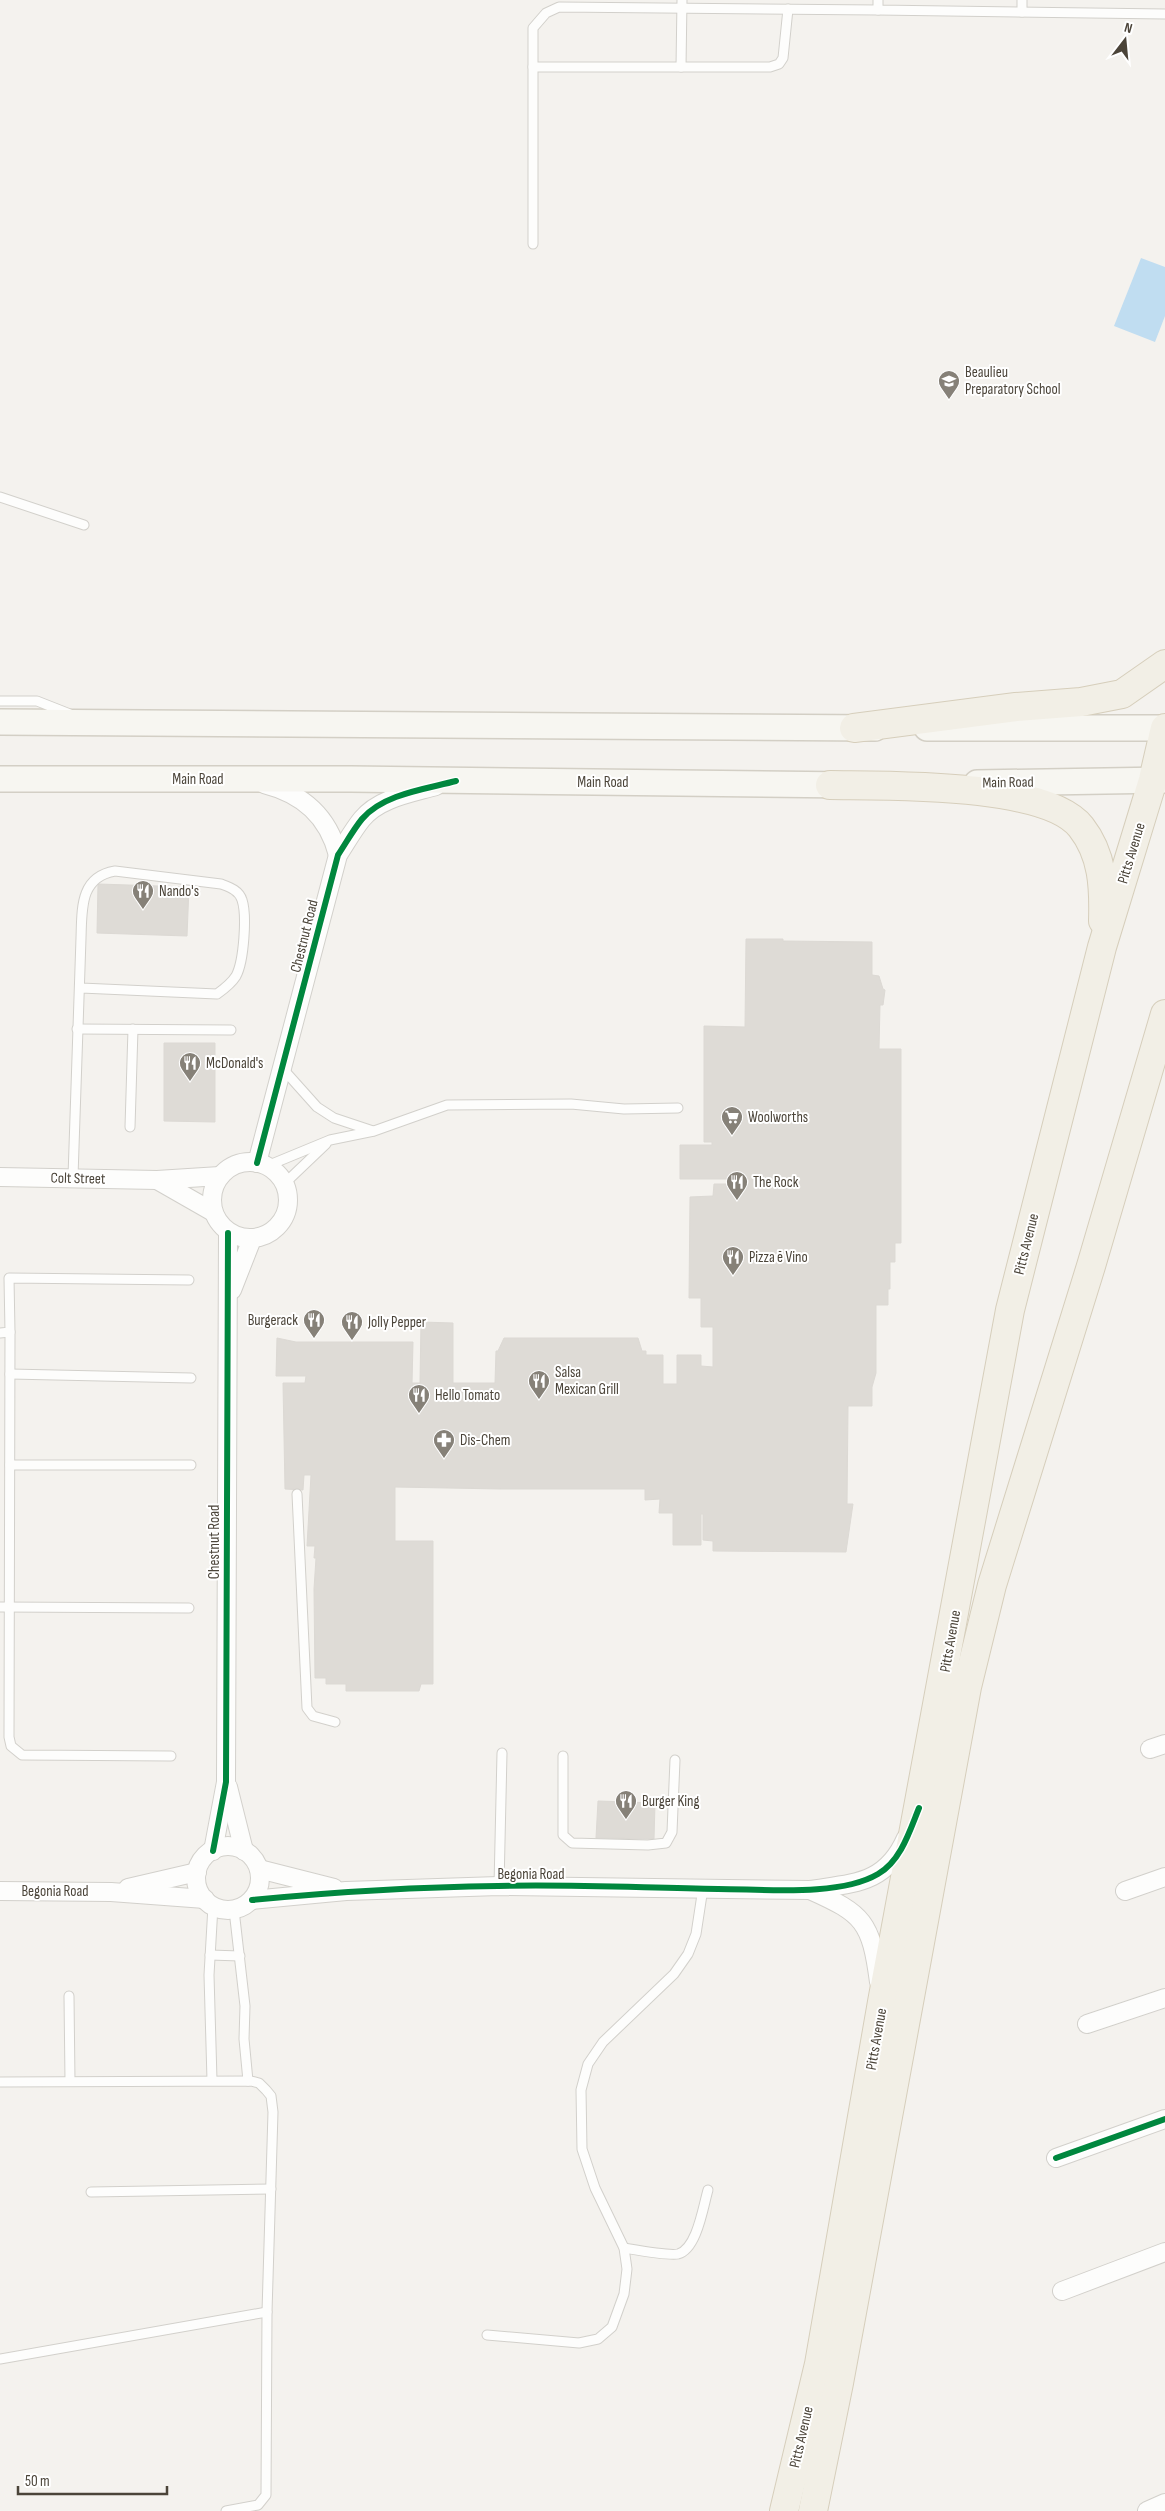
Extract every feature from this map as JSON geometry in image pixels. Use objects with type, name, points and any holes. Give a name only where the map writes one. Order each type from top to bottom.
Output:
[{"type":"main road","points":[[854,728],[1016,707],[1081,702],[1122,694],[1165,664]]},
{"type":"main road","points":[[0,722],[854,728],[1165,728],[1159,780]]},
{"type":"main road","name":"Main Road","points":[[0,779],[242,779],[830,785],[1159,780]]},
{"type":"main road","name":"Pitts Avenue","points":[[784,2511],[819,2364],[882,2002],[1010,1310],[1102,947],[1159,780]]},
{"type":"main road","points":[[830,785],[941,787],[1033,800],[1060,810],[1080,826],[1099,860],[1103,891],[1102,947]]},
{"type":"main road","name":"Pitts Avenue","points":[[813,2511],[839,2383],[967,1687],[992,1585],[1091,1266],[1165,1014]]},
{"type":"street","points":[[242,779],[278,788],[305,801],[322,817],[333,838],[338,855]]},
{"type":"street","name":"Chestnut Road","points":[[262,1165],[283,1069],[338,855],[363,818],[376,808],[394,798],[456,781]]},
{"type":"street","points":[[242,1163],[262,1165],[277,1173],[284,1184],[288,1196],[283,1220],[275,1229],[264,1236],[252,1239],[240,1238],[228,1232],[219,1224],[213,1212],[212,1194],[220,1176],[230,1167],[242,1163]]},
{"type":"street","name":"Colt Street","points":[[0,1176],[157,1180],[220,1176]]},
{"type":"street","name":"Colt Street","points":[[157,1180],[213,1212]]},
{"type":"street","name":"Chestnut Road","points":[[213,1850],[226,1782],[228,1232]]},
{"type":"street","name":"Chestnut Road","points":[[228,1299],[252,1239]]},
{"type":"street","name":"Chestnut Road","points":[[226,1782],[244,1851]]},
{"type":"street","points":[[810,1890],[864,1879],[877,1875],[888,1867],[903,1845],[919,1808]]},
{"type":"street","points":[[222,1847],[234,1847],[254,1858],[259,1868],[260,1880],[252,1900],[234,1910],[209,1903],[197,1881],[200,1863],[213,1850],[222,1847]]},
{"type":"street","name":"Begonia Road","points":[[259,1868],[346,1891]]},
{"type":"street","name":"Begonia Road","points":[[111,1892],[197,1872]]},
{"type":"street","points":[[1125,1891],[1165,1877]]},
{"type":"street","name":"Begonia Road","points":[[252,1900],[346,1891],[499,1886],[810,1890]]},
{"type":"street","points":[[810,1890],[848,1908],[862,1922],[870,1936],[877,1960],[882,2002]]},
{"type":"street","name":"Begonia Road","points":[[0,1891],[111,1892],[209,1903]]},
{"type":"street","points":[[1088,2024],[1165,1998]]},
{"type":"street","points":[[1056,2158],[1165,2120]]},
{"type":"street","points":[[1062,2291],[1165,2252]]},
{"type":"street","points":[[1147,2511],[1165,2503]]},
{"type":"lane","points":[[878,0],[878,10]]},
{"type":"lane","points":[[1022,0],[1022,12]]},
{"type":"lane","points":[[533,244],[533,28],[546,13],[559,7],[682,4],[788,10],[1165,14]]},
{"type":"lane","points":[[682,4],[682,67]]},
{"type":"lane","points":[[533,67],[770,67],[778,64],[783,58],[788,10]]},
{"type":"lane","points":[[0,497],[84,525]]},
{"type":"lane","points":[[0,701],[37,702],[94,723]]},
{"type":"lane","points":[[73,1177],[77,1029],[81,988],[81,938],[85,898],[92,881],[106,872],[115,871],[221,884],[233,889],[241,898],[244,918],[241,955],[237,975],[228,986],[217,994],[81,988]]},
{"type":"lane","points":[[77,1029],[230,1030]]},
{"type":"lane","points":[[130,1127],[133,1029]]},
{"type":"lane","points":[[283,1069],[317,1106],[334,1118],[374,1131]]},
{"type":"lane","points":[[262,1165],[330,1140],[374,1131],[447,1105],[570,1104],[624,1109],[678,1108]]},
{"type":"lane","points":[[284,1184],[330,1140]]},
{"type":"lane","points":[[171,1756],[22,1755],[11,1746],[8,1737],[4,1607],[10,1465],[5,1446],[10,1374],[10,1332],[4,1278],[189,1280]]},
{"type":"lane","points":[[0,1333],[10,1332]]},
{"type":"lane","points":[[10,1374],[191,1378]]},
{"type":"lane","points":[[10,1465],[191,1465]]},
{"type":"lane","points":[[297,1494],[307,1708],[314,1716],[335,1722]]},
{"type":"lane","points":[[4,1607],[189,1608]]},
{"type":"lane","points":[[499,1886],[502,1753]]},
{"type":"lane","points":[[563,1756],[563,1835],[572,1843],[640,1845],[666,1843],[669,1837],[675,1760]]},
{"type":"lane","points":[[486,2335],[579,2343],[598,2339],[612,2327],[624,2294],[627,2268],[624,2248],[595,2188],[582,2149],[580,2090],[588,2064],[603,2042],[674,1974],[688,1954],[696,1934],[703,1888]]},
{"type":"lane","points":[[209,1903],[209,2000],[212,2080]]},
{"type":"lane","points":[[234,1910],[245,2006],[244,2039],[248,2081]]},
{"type":"lane","points":[[210,1955],[240,1956]]},
{"type":"lane","points":[[68,1996],[70,2081]]},
{"type":"lane","points":[[0,2082],[248,2081],[260,2083],[271,2096],[273,2112],[266,2495],[258,2505],[226,2511]]},
{"type":"lane","points":[[91,2192],[271,2189]]},
{"type":"lane","points":[[624,2248],[678,2254],[689,2248],[695,2236],[708,2190]]},
{"type":"lane","points":[[0,2359],[268,2312]]},
{"type":"water","points":[[1141,258],[1165,267],[1165,316],[1155,342],[1114,326]]},
{"type":"building","name":"Nando's","points":[[98,884],[189,887],[187,936],[97,933]]},
{"type":"building","points":[[746,939],[872,942],[872,975],[879,976],[885,990],[883,1005],[880,1005],[879,1049],[901,1049],[901,1243],[895,1243],[895,1262],[890,1262],[888,1305],[876,1305],[876,1373],[872,1387],[872,1406],[848,1406],[847,1504],[853,1504],[846,1552],[713,1551],[713,1541],[703,1540],[703,1514],[701,1514],[701,1545],[673,1545],[673,1513],[659,1513],[660,1499],[645,1500],[645,1489],[395,1487],[395,1541],[433,1541],[433,1684],[421,1684],[419,1691],[346,1691],[346,1684],[326,1684],[326,1678],[315,1678],[314,1589],[316,1558],[314,1558],[315,1546],[307,1546],[311,1475],[304,1475],[303,1490],[285,1489],[283,1383],[305,1383],[306,1376],[276,1376],[277,1338],[296,1342],[413,1342],[412,1383],[420,1383],[421,1322],[453,1323],[453,1383],[495,1383],[496,1351],[498,1351],[504,1338],[638,1338],[642,1351],[646,1351],[646,1355],[663,1355],[663,1384],[677,1384],[677,1355],[701,1355],[701,1366],[713,1367],[713,1327],[701,1327],[701,1298],[689,1298],[690,1197],[713,1196],[714,1184],[749,1184],[749,1179],[680,1179],[680,1145],[712,1145],[712,1142],[704,1142],[704,1026],[745,1027]]},
{"type":"building","name":"McDonald's","points":[[164,1043],[215,1043],[215,1122],[164,1121]]},
{"type":"building","name":"Burger King","points":[[598,1801],[655,1803],[654,1839],[596,1838]]},
{"type":"cycle path","points":[[257,1163],[338,855],[362,819],[381,804],[419,790],[456,781]]},
{"type":"cycle path","points":[[213,1851],[226,1782],[228,1233]]},
{"type":"cycle path","points":[[252,1900],[375,1890],[467,1887],[580,1886],[778,1890],[822,1889],[862,1881],[886,1868],[904,1844],[919,1808]]},
{"type":"cycle path","points":[[1056,2158],[1165,2119]]},
{"type":"place","name":"Beaulieu Preparatory School","points":[[949,400]]},
{"type":"place","name":"Nando's","points":[[143,910]]},
{"type":"place","name":"McDonald's","points":[[190,1082]]},
{"type":"place","name":"Woolworths","points":[[732,1136]]},
{"type":"place","name":"The Rock","points":[[737,1201]]},
{"type":"place","name":"Pizza ē Vino","points":[[733,1276]]},
{"type":"place","name":"Burgerack","points":[[314,1339]]},
{"type":"place","name":"Jolly Pepper","points":[[352,1341]]},
{"type":"place","name":"Salsa Mexican Grill","points":[[539,1400]]},
{"type":"place","name":"Hello Tomato","points":[[419,1414]]},
{"type":"place","name":"Dis-Chem","points":[[444,1459]]},
{"type":"place","name":"Burger King","points":[[626,1820]]}]
